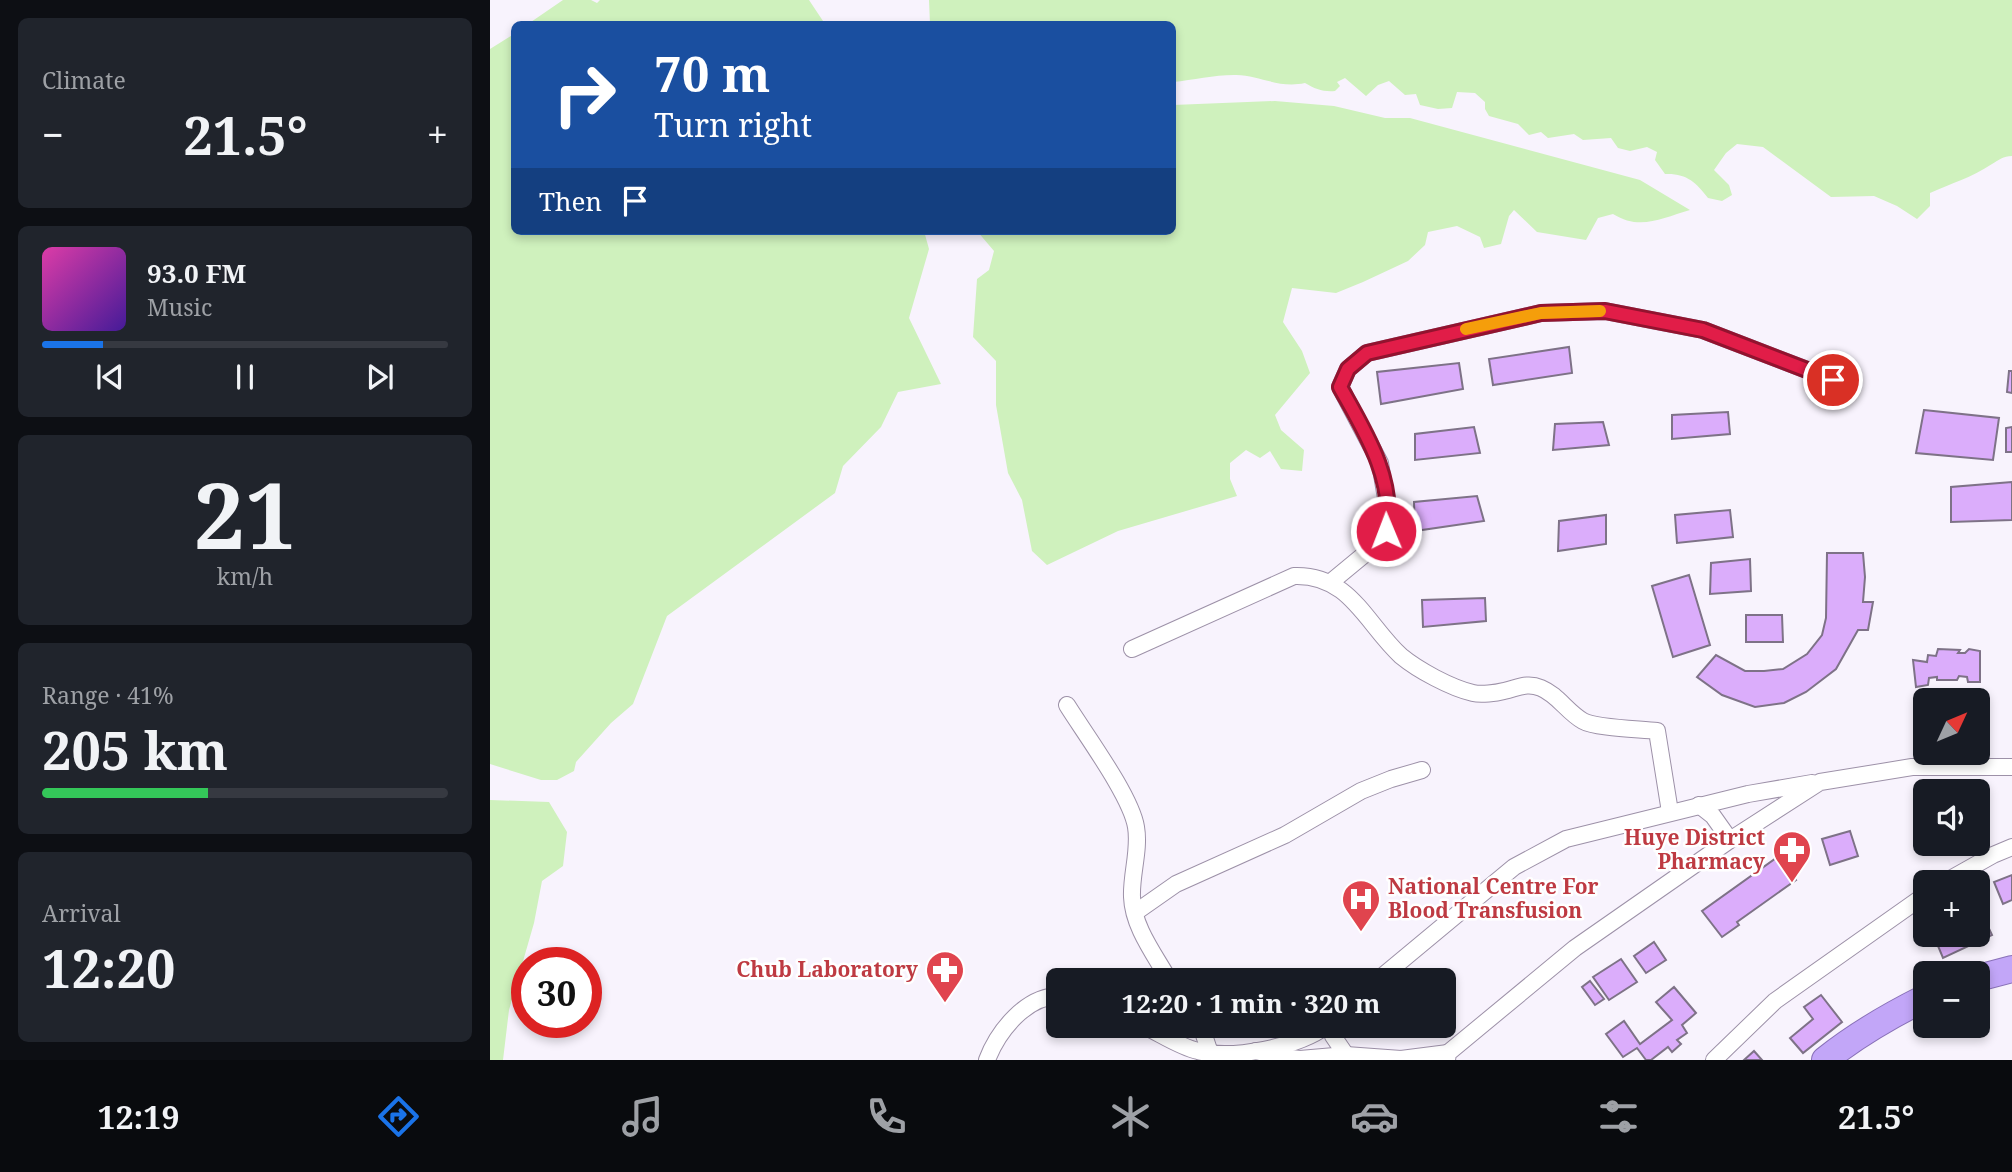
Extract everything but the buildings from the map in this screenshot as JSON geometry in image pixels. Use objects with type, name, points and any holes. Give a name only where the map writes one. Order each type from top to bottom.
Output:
[{"type":"highway","points":[[1990,975],[2012,969]]},
{"type":"highway","points":[[1825,1060],[1883,1019],[1913,1004]]},
{"type":"street","points":[[1331,582],[1377,544],[1386,531],[1389,516],[1380,463],[1340,387],[1348,369],[1367,353],[1541,313],[1605,311],[1703,330],[1833,380]]},
{"type":"street","points":[[1132,649],[1294,576],[1311,576],[1331,582],[1369,617],[1402,656],[1443,682],[1475,694],[1504,691],[1525,684],[1541,688],[1557,697],[1570,712],[1585,723],[1657,731],[1670,813]]},
{"type":"street","points":[[1067,705],[1123,795],[1136,826],[1136,865],[1132,897],[1140,928],[1162,968]]},
{"type":"street","points":[[1392,968],[1514,867],[1566,839],[1748,794],[1912,767],[2012,767]]},
{"type":"street","points":[[1136,912],[1176,884],[1285,835],[1361,791],[1422,770]]},
{"type":"street","points":[[1256,1051],[1281,1059],[1346,1055],[1400,1060],[1448,1057],[1575,948],[1730,840],[1820,782]]},
{"type":"street","points":[[1699,805],[1713,816],[1730,840]]},
{"type":"street","points":[[1966,870],[2012,847]]},
{"type":"street","points":[[1714,1060],[1775,1001],[1913,903]]},
{"type":"street","points":[[987,1060],[1010,1023],[1025,1008],[1046,996]]},
{"type":"street","points":[[1170,1038],[1198,1051],[1210,1053],[1256,1051],[1301,1038]]},
{"type":"street","points":[[1205,1038],[1210,1053]]},
{"type":"street","points":[[1334,1038],[1346,1055]]},
{"type":"green space","points":[[563,0],[591,0],[597,3],[600,0],[809,0],[823,21],[532,21]]},
{"type":"green space","points":[[929,0],[2012,0],[2012,156],[2001,158],[1977,173],[1930,193],[1930,206],[1917,219],[1874,196],[1831,197],[1763,147],[1737,144],[1726,153],[1714,170],[1729,185],[1732,195],[1722,201],[1708,198],[1695,183],[1685,177],[1665,174],[1655,160],[1657,152],[1647,147],[1630,151],[1618,148],[1611,138],[1583,140],[1574,134],[1548,138],[1541,132],[1529,135],[1518,124],[1489,116],[1485,102],[1475,93],[1457,92],[1452,108],[1438,109],[1420,105],[1416,94],[1405,95],[1389,81],[1378,85],[1366,96],[1345,78],[1337,82],[1340,86],[1335,91],[1319,90],[1305,83],[1277,83],[1243,75],[1176,82],[1176,21],[930,21]]},
{"type":"green space","points":[[511,36],[511,235],[925,235],[929,249],[909,318],[941,384],[898,392],[881,427],[843,466],[835,493],[667,616],[633,704],[611,723],[576,762],[574,771],[557,780],[541,780],[490,764],[490,49]]},
{"type":"green space","points":[[1275,101],[1334,106],[1385,118],[1410,118],[1640,180],[1690,210],[1642,222],[1632,222],[1613,214],[1598,218],[1586,240],[1537,232],[1514,210],[1509,216],[1501,244],[1484,248],[1480,237],[1457,226],[1428,232],[1425,245],[1408,261],[1363,282],[1336,293],[1292,288],[1283,322],[1302,351],[1310,373],[1275,415],[1281,430],[1304,450],[1302,471],[1281,469],[1270,451],[1260,458],[1246,450],[1230,463],[1230,479],[1237,496],[1118,531],[1047,565],[1032,551],[1022,500],[1008,473],[996,405],[996,361],[973,337],[977,279],[989,270],[994,251],[980,235],[1176,235],[1176,105]]},
{"type":"green space","points":[[490,800],[549,802],[567,832],[563,866],[542,881],[527,947],[511,947],[511,1003],[503,1060],[490,1060]]},
{"type":"slow traffic","points":[[1466,329],[1541,313],[1600,311]]},
{"type":"place","name":"Huye District Pharmacy","points":[[1792,884]]},
{"type":"place","name":"National Centre For Blood Transfusion","points":[[1361,933]]},
{"type":"place","name":"Chub Laboratory","points":[[945,1004]]},
{"type":"route","points":[[1386,531],[1389,516],[1380,463],[1340,387],[1348,369],[1367,353],[1541,313],[1605,311],[1703,330],[1833,380]]}]
